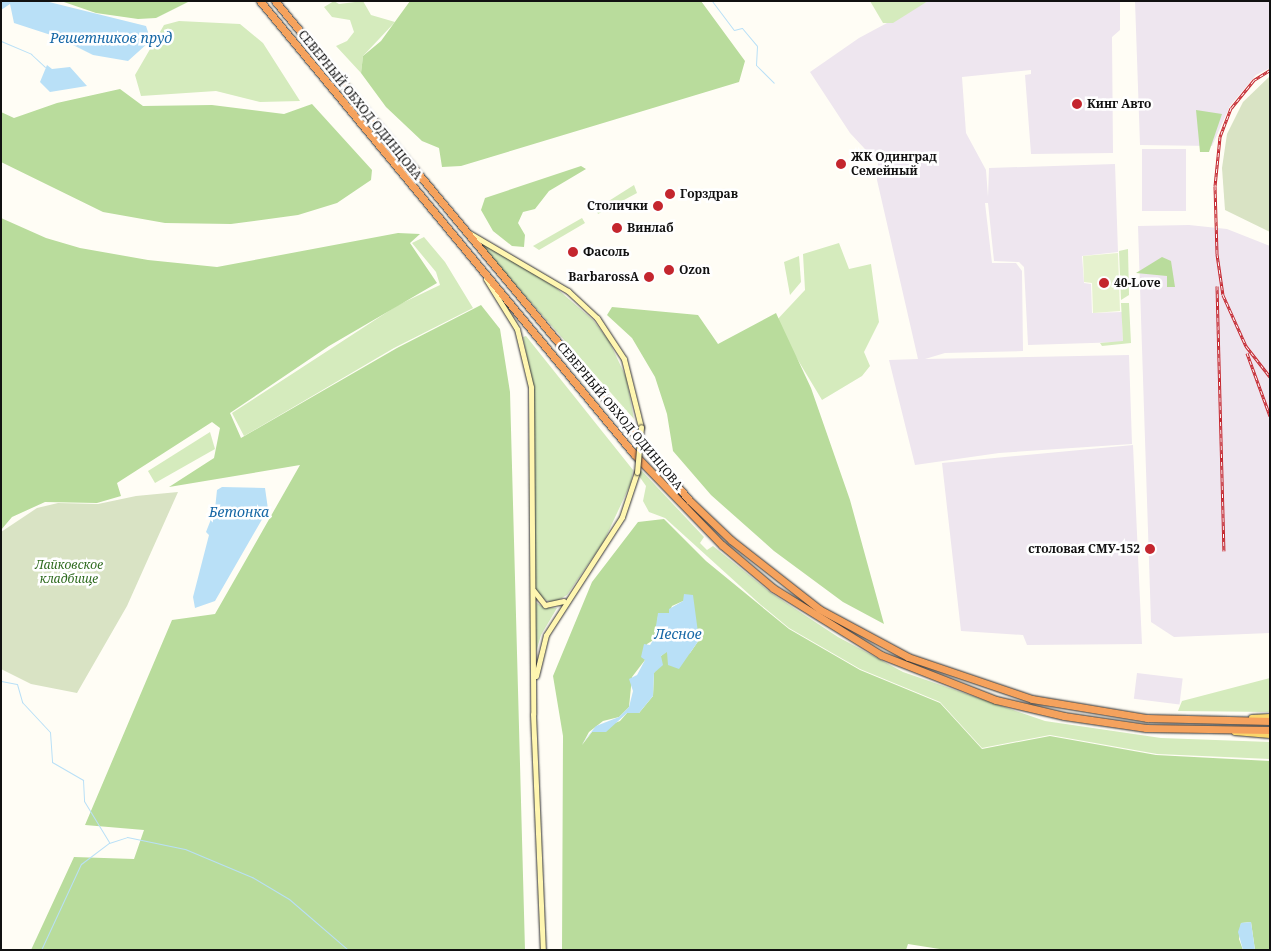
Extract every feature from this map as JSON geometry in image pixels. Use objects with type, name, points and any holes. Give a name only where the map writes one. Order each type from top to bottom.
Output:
[{"type":"highway","name":"СЕВЕРНЫЙ ОБХОД ОДИНЦОВА","points":[[260,1],[634,454],[683,507],[767,584],[838,632],[906,668],[996,700],[1101,722],[1218,731],[1270,730]]},
{"type":"highway","name":"СЕВЕРНЫЙ ОБХОД ОДИНЦОВА","points":[[274,1],[690,500],[738,546],[819,609],[885,646],[998,690],[1103,713],[1270,721]]},
{"type":"main road","points":[[463,230],[568,291],[597,318],[624,359],[641,428],[637,472],[622,517],[569,597],[541,649],[533,714]]},
{"type":"main road","points":[[467,252],[517,329],[528,364],[533,714],[543,950]]},
{"type":"main road","points":[[532,584],[536,597],[545,605],[558,605],[569,597]]},
{"type":"main road","points":[[1218,720],[1270,716]]},
{"type":"main road","points":[[1218,731],[1270,735]]},
{"type":"shaded area","points":[[928,1],[1120,1],[1120,30],[1112,37],[1113,153],[1031,154],[1025,75],[1031,74],[1031,70],[962,77],[966,133],[986,170],[988,197],[989,168],[1115,164],[1118,252],[1082,256],[1084,283],[1091,284],[1092,313],[1122,312],[1123,342],[1028,345],[1024,267],[1019,262],[994,261],[988,203],[985,203],[992,263],[1016,263],[1022,271],[1023,351],[945,353],[925,359],[1129,355],[1132,444],[999,453],[915,465],[889,360],[918,359],[877,180],[878,163],[850,133],[810,72],[859,38]]},
{"type":"shaded area","points":[[1135,1],[1270,1],[1270,68],[1256,75],[1230,106],[1212,146],[1140,145]]},
{"type":"shaded area","points":[[1142,149],[1186,149],[1186,211],[1142,211]]},
{"type":"shaded area","points":[[1189,225],[1227,229],[1270,246],[1270,633],[1174,637],[1151,622],[1138,226]]},
{"type":"shaded area","points":[[1133,445],[1142,644],[1027,645],[1023,635],[961,631],[942,463]]},
{"type":"shaded area","points":[[1137,673],[1183,679],[1179,704],[1134,699]]},
{"type":"green space","points":[[61,1],[190,1],[156,18],[138,19],[96,13]]},
{"type":"green space","points":[[334,1],[339,4],[363,1],[371,15],[395,22],[363,56],[361,73],[336,46],[347,41],[354,32],[350,20],[332,17],[324,7]]},
{"type":"green space","points":[[410,1],[701,1],[745,61],[739,82],[461,166],[442,167],[439,148],[422,141],[386,107],[361,73],[363,56],[381,41]]},
{"type":"green space","points":[[870,1],[928,1],[893,23],[883,23]]},
{"type":"green space","points":[[179,21],[240,24],[263,43],[300,101],[260,102],[216,91],[141,96],[135,75],[164,25]]},
{"type":"green space","points":[[1270,76],[1270,232],[1225,210],[1222,168],[1227,134],[1243,102]]},
{"type":"green space","points":[[120,89],[143,106],[212,105],[284,114],[312,104],[372,170],[371,180],[337,203],[298,215],[231,224],[165,223],[103,212],[1,162],[1,112],[14,118],[57,103]]},
{"type":"green space","points":[[1196,110],[1222,114],[1209,152],[1200,152]]},
{"type":"green space","points":[[581,166],[586,169],[549,191],[535,209],[523,212],[518,223],[525,235],[524,247],[512,246],[493,231],[481,210],[485,198]]},
{"type":"green space","points":[[634,185],[637,193],[598,214],[596,209]]},
{"type":"green space","points":[[1,218],[46,238],[80,248],[148,260],[217,267],[398,233],[420,234],[410,243],[437,283],[329,346],[230,413],[241,438],[397,348],[481,305],[500,329],[510,392],[525,950],[31,950],[74,857],[134,859],[144,830],[85,825],[172,620],[215,614],[300,465],[169,487],[214,458],[220,428],[212,422],[117,483],[121,496],[97,503],[45,502],[12,517],[1,530]]},
{"type":"green space","points":[[582,218],[585,223],[539,250],[533,246]]},
{"type":"green space","points":[[424,237],[445,262],[473,308],[394,348],[244,436],[232,413],[398,305],[440,285],[436,272],[412,243]]},
{"type":"green space","points":[[474,238],[555,287],[593,320],[609,341],[626,377],[634,419]]},
{"type":"green space","points":[[839,243],[849,269],[871,264],[879,322],[864,352],[870,366],[862,376],[822,400],[775,322],[805,290],[803,254]]},
{"type":"green space","points":[[1128,249],[1129,295],[1121,300],[1119,251]]},
{"type":"green space","name":"40-Love","points":[[1118,253],[1120,311],[1093,313],[1092,283],[1084,282],[1083,256]]},
{"type":"green space","points":[[799,256],[801,282],[790,295],[784,262]]},
{"type":"green space","points":[[1162,257],[1171,261],[1175,287],[1167,287],[1167,276],[1136,273]]},
{"type":"green space","points":[[1121,303],[1129,303],[1131,343],[1102,346],[1100,343],[1123,341]]},
{"type":"green space","points":[[612,307],[698,315],[718,344],[776,313],[811,388],[850,500],[884,624],[843,602],[774,551],[711,495],[673,451],[667,414],[655,377],[632,338],[607,315]]},
{"type":"green space","points":[[526,336],[633,470],[631,483],[604,541],[567,595],[553,603],[539,597],[535,589],[533,386],[523,337]]},
{"type":"green space","points":[[210,432],[215,449],[155,483],[148,471]]},
{"type":"green space","points":[[641,470],[704,537],[700,543],[707,550],[713,546],[771,593],[838,637],[903,672],[1045,721],[1161,738],[1270,742],[1270,759],[1157,754],[1050,735],[982,748],[940,702],[860,669],[789,628],[665,518],[649,512],[643,501],[646,486],[639,476]]},
{"type":"green space","name":"Лайковское кладбище","points":[[178,492],[127,606],[77,693],[31,684],[1,669],[1,532],[37,508],[58,503],[98,504],[136,496]]},
{"type":"green space","points":[[664,519],[706,561],[789,629],[860,670],[940,703],[982,749],[1050,736],[1156,755],[1270,761],[1270,950],[1255,950],[1251,922],[1241,923],[1239,939],[1243,950],[946,950],[908,944],[906,950],[562,950],[563,736],[553,676],[592,582],[638,522]],"holes":[[[683,601],[699,640],[690,653],[669,658],[667,651],[661,656],[654,673],[653,696],[639,713],[627,713],[620,721],[592,732],[582,745],[589,732],[603,721],[619,717],[629,707],[632,677],[645,660],[647,644],[655,639],[658,616],[669,613],[672,606]]]},
{"type":"green space","points":[[534,601],[543,607],[557,608],[541,635],[534,659]]},
{"type":"green space","points":[[1270,678],[1270,712],[1178,711],[1182,701]]},
{"type":"water","name":"Решетников пруд","points":[[1,1],[45,1],[146,26],[149,35],[158,34],[128,61],[93,55],[57,37],[14,23],[10,4],[1,10]]},
{"type":"water","points":[[47,65],[52,69],[70,67],[87,86],[50,92],[40,82]]},
{"type":"water","name":"Бетонка","points":[[222,487],[265,488],[268,509],[215,601],[195,608],[193,597],[209,535],[206,532],[215,509],[217,490]]},
{"type":"water","name":"Лесное","points":[[684,594],[693,595],[699,640],[679,669],[668,665],[667,652],[661,656],[663,665],[654,673],[653,696],[639,713],[627,713],[606,732],[592,732],[581,745],[596,726],[619,717],[629,707],[633,691],[629,679],[637,675],[645,660],[641,657],[644,644],[650,645],[654,639],[658,613],[669,613],[669,609],[683,601]]},
{"type":"water","points":[[1251,922],[1255,950],[1243,950],[1238,932],[1241,923]]},
{"type":"waterway","points":[[712,1],[734,30],[742,28],[757,46],[756,65],[774,83]]},
{"type":"waterway","points":[[1,41],[31,54],[45,67]]},
{"type":"waterway","points":[[1,681],[17,684],[22,702],[50,732],[52,762],[83,780],[84,801],[109,842]]},
{"type":"waterway","points":[[41,950],[81,864],[109,843],[127,837],[185,849],[252,877],[289,899],[348,950]]},
{"type":"railway","points":[[1270,70],[1254,80],[1231,108],[1220,137],[1215,186],[1217,254],[1223,295],[1246,346],[1270,377]]},
{"type":"railway","points":[[1217,286],[1224,551]]},
{"type":"railway","points":[[1247,353],[1270,416]]},
{"type":"place","name":"Кинг Авто","points":[[1077,104]]},
{"type":"place","name":"ЖК Одинград Семейный","points":[[841,164]]},
{"type":"place","name":"Горздрав","points":[[670,194]]},
{"type":"place","name":"Столички","points":[[658,206]]},
{"type":"place","name":"Винлаб","points":[[617,228]]},
{"type":"place","name":"Фасоль","points":[[573,252]]},
{"type":"place","name":"Ozon","points":[[669,270]]},
{"type":"place","name":"BarbarossA","points":[[649,277]]},
{"type":"place","name":"40-Love","points":[[1104,283]]},
{"type":"place","name":"столовая СМУ-152","points":[[1150,549]]}]
